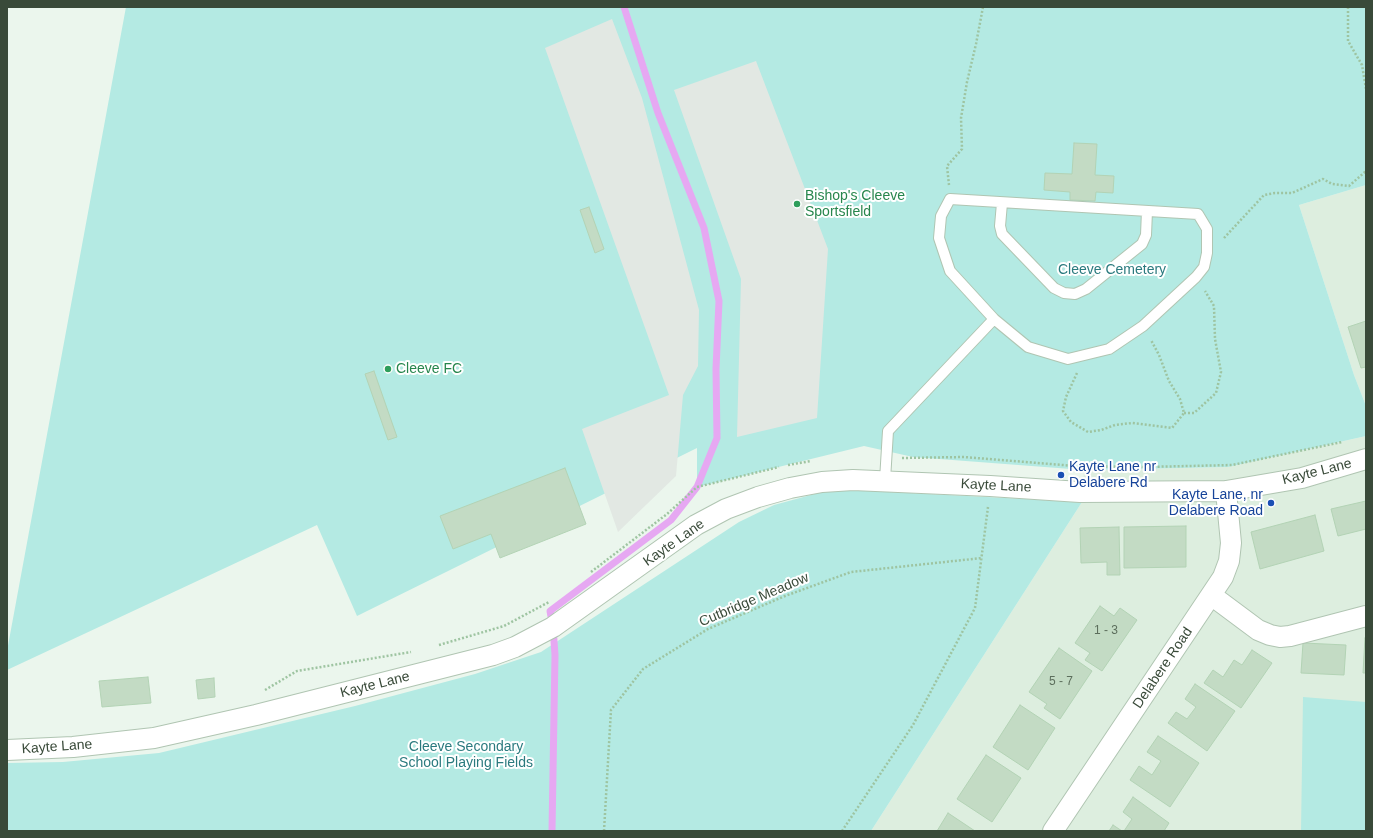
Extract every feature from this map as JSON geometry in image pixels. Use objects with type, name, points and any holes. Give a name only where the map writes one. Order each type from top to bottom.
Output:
[{"type":"street","name":"Kayte Lane","points":[[7,750],[72,746],[154,738],[256,715],[472,661],[515,647],[534,638],[572,615],[696,525],[726,509],[758,497],[790,488],[822,482],[885,480],[1080,492],[1226,491],[1302,478],[1366,459]]},
{"type":"street","name":"Delabere Road","points":[[1053,831],[1223,577],[1229,561],[1231,543],[1226,491]]},
{"type":"street","points":[[1211,595],[1258,630],[1280,637],[1290,636],[1366,616]]},
{"type":"lane","points":[[950,199],[1198,214],[1208,229],[1207,253],[1204,266],[1196,277],[1143,326],[1109,349],[1068,359],[1028,347],[994,319],[950,271],[939,238],[941,216],[950,199]]},
{"type":"lane","points":[[1002,203],[1000,226],[1002,234],[1054,288],[1064,293],[1075,294],[1086,289],[1142,244],[1146,235],[1147,211]]},
{"type":"lane","points":[[885,480],[888,431],[994,319]]},
{"type":"path","points":[[950,199],[947,166],[962,150],[961,118],[983,7]]},
{"type":"path","points":[[1348,7],[1348,41],[1362,65],[1366,89]]},
{"type":"path","points":[[1207,253],[1227,235],[1264,195],[1275,193],[1292,193],[1323,178],[1332,184],[1349,186],[1366,171]]},
{"type":"path","points":[[1184,413],[1194,413],[1216,393],[1221,372],[1215,339],[1214,306],[1196,277]]},
{"type":"path","points":[[1143,326],[1159,356],[1169,381],[1180,399],[1184,413]]},
{"type":"path","points":[[1079,357],[1079,369],[1066,397],[1063,411],[1072,422],[1088,432],[1101,430],[1115,425],[1132,423],[1172,428],[1184,413]]},
{"type":"path","points":[[886,458],[964,457],[1075,466],[1145,467],[1224,465],[1344,442]]},
{"type":"path","points":[[588,574],[667,514],[697,487],[803,461],[819,460]]},
{"type":"path","points":[[842,831],[913,725],[975,608],[990,486]]},
{"type":"path","name":"Cutbridge Meadow","points":[[604,831],[611,710],[643,669],[708,628],[785,596],[851,572],[982,558]]},
{"type":"path","points":[[435,646],[504,626],[553,600]]},
{"type":"path","points":[[256,715],[265,689],[297,671],[412,652]]},
{"type":"shaded area","points":[[612,19],[642,98],[699,310],[698,366],[683,395],[676,476],[618,532],[582,429],[669,395],[545,48]]},
{"type":"shaded area","points":[[756,61],[828,249],[817,418],[737,437],[741,279],[674,90]]},
{"type":"shaded area","points":[[1366,185],[1366,406],[1354,375],[1299,205]]},
{"type":"shaded area","points":[[1366,436],[1366,831],[871,831],[1082,502],[1084,470],[1228,467]]},
{"type":"green space","name":"Cleeve Cemetery","points":[[126,7],[1366,7],[1366,185],[1299,205],[1354,375],[1366,406],[1366,436],[1228,467],[1084,470],[913,457],[864,446],[697,487],[697,448],[357,616],[317,525],[7,670],[7,651]]},
{"type":"green space","name":"Cleeve Secondary School Playing Fields","points":[[833,489],[1082,502],[871,831],[7,831],[7,763],[63,762],[159,753],[355,706],[475,674],[541,652],[739,522],[774,505]]},
{"type":"green space","points":[[1303,697],[1366,702],[1366,831],[1301,831]]},
{"type":"building","points":[[1074,143],[1097,144],[1095,175],[1114,176],[1113,193],[1096,192],[1095,201],[1070,200],[1070,192],[1044,190],[1045,173],[1072,174]]},
{"type":"building","points":[[589,207],[604,249],[595,253],[580,210]]},
{"type":"building","points":[[1366,321],[1366,367],[1361,368],[1348,327]]},
{"type":"building","points":[[374,371],[397,437],[388,440],[365,374]]},
{"type":"building","points":[[565,468],[586,524],[500,558],[491,534],[453,549],[440,516]]},
{"type":"building","points":[[1366,501],[1366,529],[1338,536],[1331,509]]},
{"type":"building","points":[[1315,515],[1324,551],[1260,569],[1251,532]]},
{"type":"building","points":[[1186,526],[1186,567],[1124,568],[1124,527]]},
{"type":"building","points":[[1119,527],[1120,575],[1107,575],[1107,562],[1081,563],[1080,528]]},
{"type":"building","points":[[1100,606],[1114,616],[1120,608],[1137,620],[1102,671],[1085,660],[1090,653],[1075,643]]},
{"type":"building","points":[[1365,638],[1366,673],[1363,673]]},
{"type":"building","points":[[1303,643],[1346,645],[1344,675],[1301,673]]},
{"type":"building","points":[[1059,648],[1092,671],[1060,719],[1044,708],[1047,704],[1029,692]]},
{"type":"building","points":[[1252,650],[1272,663],[1241,708],[1204,683],[1213,670],[1223,677],[1234,660],[1242,665]]},
{"type":"building","points":[[148,677],[151,703],[102,707],[99,681]]},
{"type":"building","points":[[214,678],[215,697],[198,699],[196,680]]},
{"type":"building","points":[[1195,684],[1235,711],[1207,751],[1168,723],[1176,712],[1187,719],[1196,707],[1185,699]]},
{"type":"building","points":[[1020,705],[1055,728],[1028,770],[993,747]]},
{"type":"building","points":[[1158,736],[1199,763],[1170,807],[1130,780],[1139,766],[1152,775],[1161,761],[1147,752]]},
{"type":"building","points":[[986,755],[1021,778],[992,822],[957,799]]},
{"type":"building","points":[[1133,797],[1169,823],[1164,831],[1124,831],[1132,819],[1123,812]]},
{"type":"building","points":[[948,813],[975,831],[937,831]]},
{"type":"building","points":[[1113,825],[1122,831],[1109,831]]},
{"type":"waterway","points":[[552,831],[555,655],[550,611],[671,520],[697,487],[717,438],[716,369],[719,301],[704,228],[658,113],[624,7]]},
{"type":"place","name":"Bishop's Cleeve Sportsfield","points":[[797,204]]},
{"type":"place","name":"Cleeve FC","points":[[388,369]]},
{"type":"place","name":"Kayte Lane nr Delabere Rd","points":[[1061,475]]},
{"type":"place","name":"Kayte Lane, nr Delabere Road","points":[[1271,503]]}]
